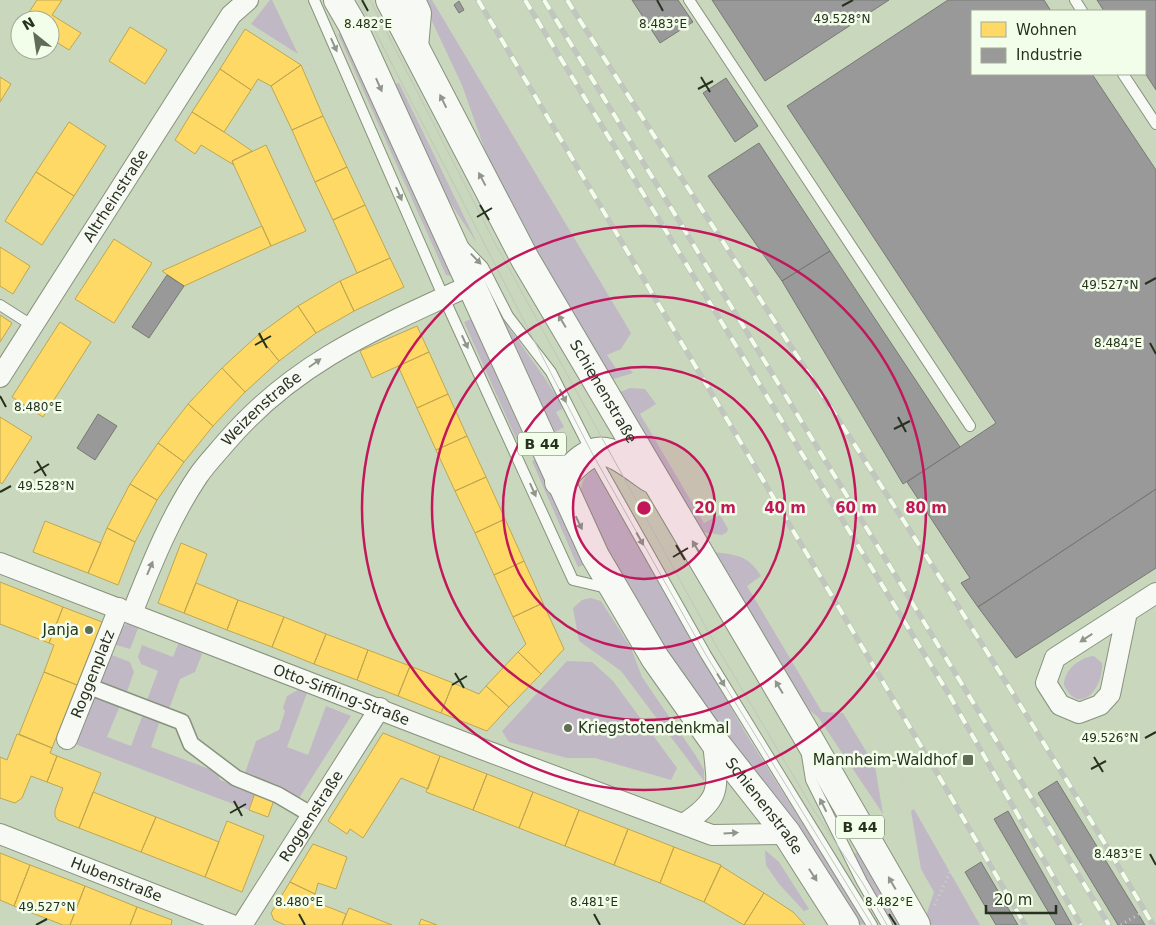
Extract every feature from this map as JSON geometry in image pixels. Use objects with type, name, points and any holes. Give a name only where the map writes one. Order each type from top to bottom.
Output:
[{"type":"main road","name":"B 44","points":[[338,0],[352,24]]},
{"type":"main road","name":"B 44","points":[[390,0],[416,47]]},
{"type":"main road","name":"Schienenstraße","points":[[352,24],[559,482],[595,556],[655,658],[713,740],[787,834],[844,924]]},
{"type":"main road","name":"Schienenstraße","points":[[416,47],[524,259],[803,729]]},
{"type":"main road","name":"B 44","points":[[559,482],[578,460],[592,453],[608,451],[657,483]]},
{"type":"main road","name":"B 44","points":[[803,729],[916,925]]},
{"type":"street","name":"Altrheinstraße","points":[[0,377],[232,7],[248,0]]},
{"type":"street","name":"Schienenstraße","points":[[329,0],[352,24]]},
{"type":"street","points":[[413,0],[420,14],[416,47]]},
{"type":"street","name":"Weizenstraße","points":[[125,611],[198,475],[239,427],[272,396],[322,358],[354,340],[471,285]]},
{"type":"street","name":"Otto-Siffling-Straße","points":[[0,563],[380,708],[479,748],[685,823],[712,835],[787,834]]},
{"type":"street","points":[[1127,612],[1110,694],[1100,706],[1079,713],[1060,705],[1046,682],[1055,658],[1156,593]]},
{"type":"street","name":"Roggenplatz","points":[[67,739],[88,686],[125,611]]},
{"type":"street","points":[[88,686],[182,722],[191,744],[236,778],[278,795],[312,815]]},
{"type":"street","name":"Roggenstraße","points":[[242,925],[380,708]]},
{"type":"street","points":[[685,823],[704,811],[713,800],[716,785],[713,740]]},
{"type":"street","name":"Hubenstraße","points":[[0,834],[232,925]]},
{"type":"lane","points":[[314,0],[444,298],[573,580],[614,590]]},
{"type":"lane","points":[[689,0],[970,426]]},
{"type":"lane","points":[[1124,75],[1156,124]]},
{"type":"lane","points":[[442,224],[483,266],[508,316],[551,372],[592,453],[706,655],[872,925]]},
{"type":"lane","points":[[0,305],[33,326]]},
{"type":"lane","points":[[803,729],[811,780],[862,882],[887,925]]},
{"type":"path","points":[[232,7],[311,66]]},
{"type":"path","points":[[441,8],[953,865]]},
{"type":"path","points":[[515,131],[540,115]]},
{"type":"path","points":[[616,298],[640,284]]},
{"type":"path","points":[[187,494],[246,502],[307,547],[354,538],[376,515],[374,461],[355,416],[335,390],[322,358]]},
{"type":"path","points":[[479,748],[575,646]]},
{"type":"path","points":[[900,776],[923,762]]},
{"type":"path","points":[[900,776],[917,872],[922,880]]},
{"type":"path","points":[[931,896],[936,904],[953,865],[976,851]]},
{"type":"path","points":[[1121,925],[1139,914]]},
{"type":"path","points":[[1129,920],[1132,925]]},
{"type":"shaded area","points":[[270,0],[272,0],[298,54],[251,24]]},
{"type":"shaded area","points":[[422,0],[432,0],[631,333],[621,349],[607,355],[617,370],[630,369],[633,373],[610,380],[525,233],[494,176],[462,85]]},
{"type":"shaded area","points":[[349,33],[452,269],[450,276],[446,275],[338,34]]},
{"type":"shaded area","points":[[399,83],[477,243],[439,186],[392,85]]},
{"type":"shaded area","points":[[502,318],[564,408],[556,412],[564,427],[550,435],[498,321]]},
{"type":"shaded area","points":[[471,319],[526,442],[519,445],[464,322]]},
{"type":"shaded area","points":[[630,388],[645,389],[656,404],[640,414],[704,523],[720,515],[728,529],[727,532],[722,535],[701,532],[618,393]]},
{"type":"shaded area","points":[[540,458],[587,564],[578,567],[532,461]]},
{"type":"shaded area","points":[[594,469],[746,734],[866,924],[858,925],[798,827],[712,719],[663,648],[625,587],[581,498],[583,482]]},
{"type":"shaded area","points":[[713,552],[741,557],[751,564],[761,576],[747,586],[822,712],[843,713],[875,766],[883,814],[818,717],[804,706]]},
{"type":"shaded area","points":[[591,598],[601,601],[631,648],[642,677],[704,770],[704,781],[621,671],[579,641],[573,608],[582,600]]},
{"type":"shaded area","points":[[129,623],[139,626],[130,649],[113,644],[119,628]]},
{"type":"shaded area","points":[[179,642],[198,650],[202,654],[195,672],[180,679],[169,709],[165,710],[149,705],[147,700],[158,671],[141,664],[138,657],[142,645],[173,657]]},
{"type":"shaded area","points":[[109,654],[130,662],[134,672],[125,697],[97,686]]},
{"type":"shaded area","points":[[1094,656],[1102,663],[1099,681],[1090,695],[1084,699],[1077,699],[1070,695],[1064,685],[1065,679],[1074,665],[1083,659]]},
{"type":"shaded area","points":[[567,661],[592,662],[613,681],[677,768],[671,780],[595,758],[567,758],[509,742],[502,731]]},
{"type":"shaded area","points":[[298,690],[307,693],[287,747],[308,755],[326,706],[351,716],[299,798],[244,776],[256,741],[279,730],[287,696]]},
{"type":"shaded area","points":[[94,693],[121,703],[107,737],[131,746],[142,717],[147,714],[157,718],[159,723],[151,747],[217,772],[220,780],[255,793],[249,810],[75,744]]},
{"type":"shaded area","points":[[914,809],[980,925],[929,925],[925,919],[934,892],[921,869],[911,811]]},
{"type":"shaded area","points":[[765,850],[779,862],[809,909],[804,911],[779,884],[766,865]]},
{"type":"shaded area","points":[[859,851],[902,925],[892,925],[853,855]]},
{"type":"building: Wohnen","points":[[37,0],[62,0],[55,10],[30,10]]},
{"type":"building: Wohnen","points":[[60,20],[81,33],[69,50],[60,44]]},
{"type":"building: Wohnen","points":[[130,27],[167,50],[145,84],[109,61]]},
{"type":"building: Wohnen","points":[[245,29],[301,65],[271,86],[258,79],[251,90],[220,69]]},
{"type":"building: Wohnen","points":[[301,65],[323,116],[292,130],[271,86]]},
{"type":"building: Wohnen","points":[[220,69],[251,90],[224,132],[192,112]]},
{"type":"building: Wohnen","points":[[0,77],[11,84],[0,102]]},
{"type":"building: Wohnen","points":[[192,112],[252,151],[232,161],[234,165],[201,145],[195,154],[175,140]]},
{"type":"building: Wohnen","points":[[323,116],[347,167],[315,182],[292,130]]},
{"type":"building: Wohnen","points":[[69,122],[106,146],[74,196],[36,172]]},
{"type":"building: Wohnen","points":[[266,145],[306,231],[271,246],[232,161]]},
{"type":"building: Wohnen","points":[[347,167],[365,205],[333,220],[315,182]]},
{"type":"building: Wohnen","points":[[36,172],[74,196],[42,245],[5,221]]},
{"type":"building: Wohnen","points":[[365,205],[390,258],[357,273],[333,220]]},
{"type":"building: Wohnen","points":[[262,226],[271,246],[184,286],[162,271]]},
{"type":"building: Wohnen","points":[[114,239],[152,263],[114,323],[75,299]]},
{"type":"building: Wohnen","points":[[0,247],[30,266],[13,294],[0,286]]},
{"type":"building: Wohnen","points":[[390,258],[404,287],[354,311],[340,281]]},
{"type":"building: Wohnen","points":[[340,281],[354,311],[316,333],[298,306]]},
{"type":"building: Wohnen","points":[[298,306],[316,333],[279,361],[258,335]]},
{"type":"building: Wohnen","points":[[0,315],[12,323],[0,342]]},
{"type":"building: Wohnen","points":[[60,322],[91,342],[43,417],[12,397]]},
{"type":"building: Wohnen","points":[[417,326],[429,352],[372,378],[360,351]]},
{"type":"building: Wohnen","points":[[258,335],[279,361],[245,392],[222,368]]},
{"type":"building: Wohnen","points":[[429,352],[448,394],[417,408],[398,366]]},
{"type":"building: Wohnen","points":[[222,368],[245,392],[213,426],[188,404]]},
{"type":"building: Wohnen","points":[[448,394],[467,436],[436,450],[417,408]]},
{"type":"building: Wohnen","points":[[188,404],[213,426],[184,462],[158,443]]},
{"type":"building: Wohnen","points":[[0,417],[32,437],[2,484],[0,482]]},
{"type":"building: Wohnen","points":[[467,436],[486,477],[455,491],[436,450]]},
{"type":"building: Wohnen","points":[[158,443],[184,462],[157,500],[130,484]]},
{"type":"building: Wohnen","points":[[486,477],[505,519],[475,533],[455,491]]},
{"type":"building: Wohnen","points":[[130,484],[157,500],[135,542],[107,528]]},
{"type":"building: Wohnen","points":[[505,519],[524,561],[494,575],[475,533]]},
{"type":"building: Wohnen","points":[[45,521],[101,543],[88,573],[33,552]]},
{"type":"building: Wohnen","points":[[107,528],[135,542],[118,585],[88,573]]},
{"type":"building: Wohnen","points":[[181,543],[207,554],[184,613],[158,603]]},
{"type":"building: Wohnen","points":[[524,561],[543,603],[513,617],[494,575]]},
{"type":"building: Wohnen","points":[[0,582],[63,607],[49,643],[0,624]]},
{"type":"building: Wohnen","points":[[196,583],[238,600],[227,630],[184,613]]},
{"type":"building: Wohnen","points":[[238,600],[284,617],[272,647],[227,630]]},
{"type":"building: Wohnen","points":[[543,603],[564,649],[541,674],[518,652],[526,644],[513,617]]},
{"type":"building: Wohnen","points":[[63,607],[102,622],[77,685],[44,672],[54,645],[49,643]]},
{"type":"building: Wohnen","points":[[284,617],[326,634],[314,664],[272,647]]},
{"type":"building: Wohnen","points":[[326,634],[368,650],[357,680],[314,664]]},
{"type":"building: Wohnen","points":[[368,650],[410,666],[398,696],[357,680]]},
{"type":"building: Wohnen","points":[[518,652],[541,674],[509,707],[486,686]]},
{"type":"building: Wohnen","points":[[410,666],[453,683],[441,713],[398,696]]},
{"type":"building: Wohnen","points":[[44,672],[77,685],[52,748],[19,734]]},
{"type":"building: Wohnen","points":[[453,683],[479,694],[486,686],[509,707],[487,731],[441,713]]},
{"type":"building: Wohnen","points":[[383,733],[440,756],[428,789],[401,778],[363,838],[350,829],[347,834],[328,821]]},
{"type":"building: Wohnen","points":[[17,734],[52,748],[50,753],[57,756],[47,782],[31,776],[22,798],[15,803],[0,798],[0,757],[7,760]]},
{"type":"building: Wohnen","points":[[57,756],[101,773],[79,828],[58,820],[55,816],[55,810],[63,788],[47,782]]},
{"type":"building: Wohnen","points":[[440,756],[487,774],[473,810],[426,792]]},
{"type":"building: Wohnen","points":[[487,774],[533,792],[519,828],[473,810]]},
{"type":"building: Wohnen","points":[[93,792],[156,817],[141,852],[79,828]]},
{"type":"building: Wohnen","points":[[533,792],[579,810],[565,846],[519,828]]},
{"type":"building: Wohnen","points":[[255,793],[274,800],[268,817],[249,810]]},
{"type":"building: Wohnen","points":[[579,810],[628,829],[614,865],[565,846]]},
{"type":"building: Wohnen","points":[[156,817],[219,842],[205,877],[141,852]]},
{"type":"building: Wohnen","points":[[227,821],[264,836],[242,892],[205,877]]},
{"type":"building: Wohnen","points":[[628,829],[674,847],[660,883],[614,865]]},
{"type":"building: Wohnen","points":[[313,844],[347,857],[336,889],[318,883],[315,894],[290,882]]},
{"type":"building: Wohnen","points":[[674,847],[721,865],[704,902],[660,883]]},
{"type":"building: Wohnen","points":[[0,853],[30,865],[14,906],[0,900]]},
{"type":"building: Wohnen","points":[[30,865],[85,886],[70,925],[63,925],[14,906]]},
{"type":"building: Wohnen","points":[[721,866],[764,893],[744,925],[704,902]]},
{"type":"building: Wohnen","points":[[290,882],[315,894],[313,901],[346,914],[342,925],[285,925],[274,920],[271,913]]},
{"type":"building: Wohnen","points":[[85,886],[137,907],[130,925],[70,925]]},
{"type":"building: Wohnen","points":[[764,893],[793,912],[805,925],[744,925]]},
{"type":"building: Wohnen","points":[[137,907],[172,920],[171,925],[130,925]]},
{"type":"building: Wohnen","points":[[349,908],[392,925],[342,925]]},
{"type":"building: Wohnen","points":[[421,919],[437,925],[419,925]]},
{"type":"building: Industrie","points":[[632,0],[678,0],[693,22],[660,43]]},
{"type":"building: Industrie","points":[[712,0],[889,0],[765,81]]},
{"type":"building: Industrie","points":[[948,0],[1044,0],[1050,10],[971,10],[971,75],[1093,75],[1156,170],[1156,489],[978,607],[961,583],[970,578],[907,482],[996,423],[787,106]]},
{"type":"building: Industrie","points":[[1097,0],[1156,0],[1156,90],[1146,75],[1146,10],[1103,10]]},
{"type":"building: Industrie","points":[[459,1],[464,10],[459,13],[454,5]]},
{"type":"building: Industrie","points":[[726,78],[758,126],[735,142],[703,93]]},
{"type":"building: Industrie","points":[[759,143],[830,251],[782,281],[708,176]]},
{"type":"building: Industrie","points":[[830,251],[960,447],[903,484],[782,281]]},
{"type":"building: Industrie","points":[[167,275],[184,286],[149,338],[132,327]]},
{"type":"building: Industrie","points":[[98,414],[117,426],[95,460],[77,448]]},
{"type":"building: Industrie","points":[[1156,489],[1156,568],[1016,658],[978,607]]},
{"type":"building: Industrie","points":[[1057,781],[1145,925],[1118,925],[1038,793]]},
{"type":"building: Industrie","points":[[1008,811],[1072,925],[1056,925],[994,819]]},
{"type":"building: Industrie","points":[[981,862],[1018,925],[996,925],[965,872]]},
{"type":"tram line","points":[[359,0],[592,453],[706,655],[872,925]]},
{"type":"tram line","points":[[370,0],[496,245],[714,642],[813,809],[862,882],[887,925]]},
{"type":"railway","points":[[478,0],[937,773],[1025,925]]},
{"type":"railway","points":[[525,0],[948,693],[1081,925]]},
{"type":"railway","points":[[544,0],[1109,925]]},
{"type":"railway","points":[[567,0],[938,575],[1083,807],[1153,925]]},
{"type":"place","name":"Janja","points":[[89,630]]},
{"type":"place","name":"Kriegstotendenkmal","points":[[568,728]]},
{"type":"place","name":"Mannheim-Waldhof","points":[[968,760]]}]
